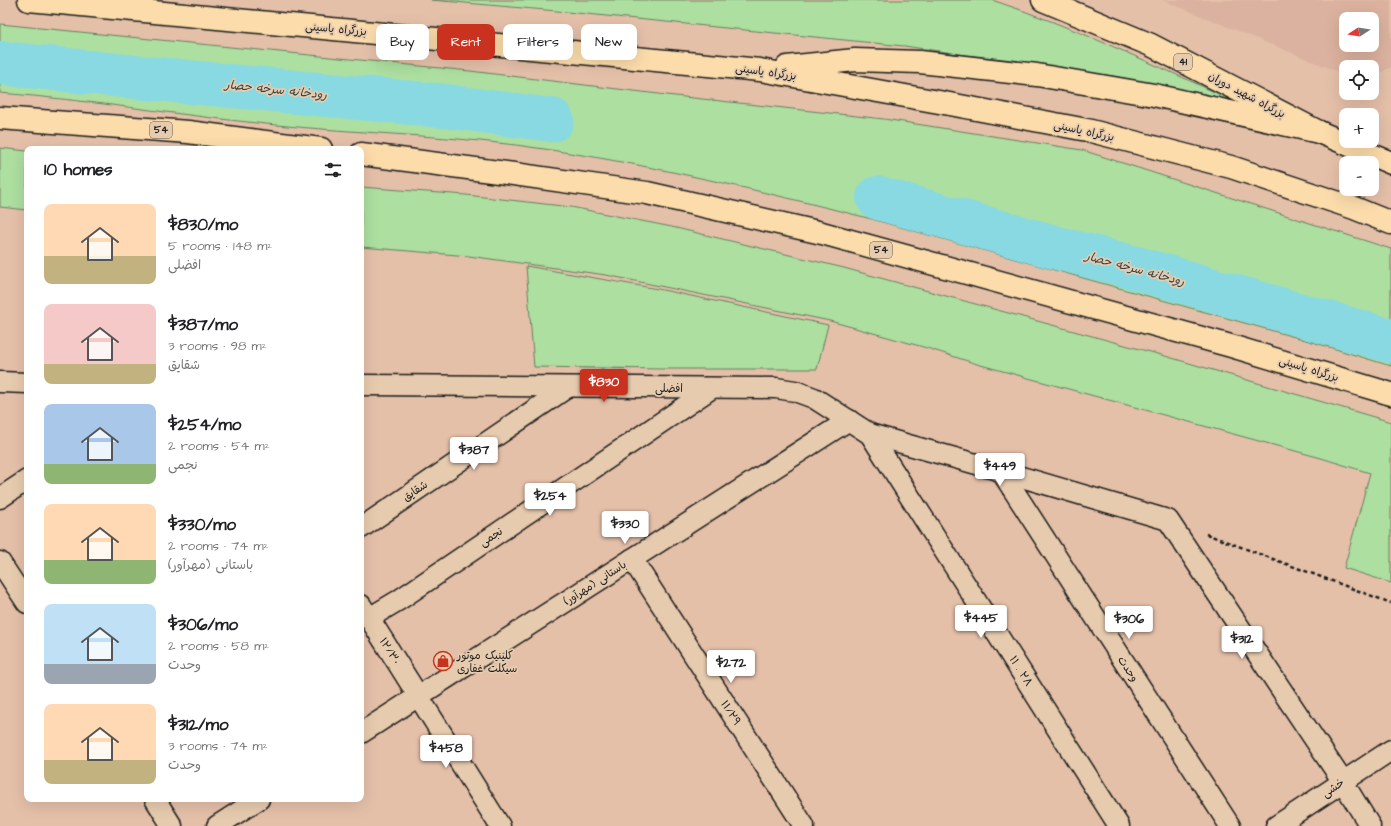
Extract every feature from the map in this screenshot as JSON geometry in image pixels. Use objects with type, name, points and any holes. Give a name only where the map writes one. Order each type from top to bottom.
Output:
[{"type":"highway","name":"بزرگراه یاسینی","points":[[29,0],[760,70],[1087,130],[1231,167],[1354,208],[1391,223]]},
{"type":"highway","name":"بزرگراه شهید دوران","points":[[1043,0],[1151,45],[1318,132]]},
{"type":"highway","points":[[760,70],[855,60],[936,63],[1037,75],[1154,95],[1318,132],[1391,163]]},
{"type":"highway","name":"54","points":[[0,118],[188,132],[298,146]]},
{"type":"highway","name":"بزرگراه یاسینی","points":[[364,154],[514,174],[647,194],[822,233],[1231,346],[1391,394]]},
{"type":"street","points":[[0,382],[24,383]]},
{"type":"street","name":"افضلی","points":[[364,385],[776,388],[795,391],[814,398],[870,434]]},
{"type":"street","name":"شقایق","points":[[364,526],[568,387]]},
{"type":"street","name":"نجمی","points":[[365,612],[399,600],[712,388]]},
{"type":"street","name":"باستانی (مهرآور)","points":[[364,731],[849,420]]},
{"type":"street","points":[[870,434],[1168,520],[1370,826]]},
{"type":"street","name":"۱۱ . ۲۸","points":[[870,434],[1120,826]]},
{"type":"street","name":"وحدت","points":[[1001,471],[1230,826]]},
{"type":"street","points":[[0,498],[24,482]]},
{"type":"street","name":"۱۱/۲۹","points":[[632,560],[804,826]]},
{"type":"street","points":[[0,562],[21,580],[24,592]]},
{"type":"street","name":"۱۲/۳۰","points":[[365,612],[500,826]]},
{"type":"street","name":"خشی","points":[[1276,826],[1391,750]]},
{"type":"street","points":[[157,802],[172,826]]},
{"type":"street","points":[[217,826],[254,802]]},
{"type":"path","points":[[1205,534],[1391,603]]},
{"type":"shaded area","points":[[1162,0],[1391,0],[1391,67],[1379,73],[1379,60],[1339,60],[1339,72]]},
{"type":"green space","points":[[431,0],[992,0],[1083,34],[1232,100],[1118,77],[904,46],[557,11]]},
{"type":"green space","points":[[0,24],[470,71],[675,96],[884,119],[1082,150],[1391,249],[1391,366],[1309,341],[864,217],[669,171],[591,156],[516,145],[266,124],[0,93]]},
{"type":"green space","points":[[0,148],[24,151],[24,210],[0,207]]},
{"type":"green space","points":[[364,187],[466,195],[571,207],[672,227],[844,268],[1165,356],[1391,422],[1391,583],[1344,568],[1370,473],[1321,458],[977,364],[927,348],[830,321],[606,275],[469,256],[364,247]]},
{"type":"green space","points":[[526,266],[658,289],[828,325],[817,369],[534,367]]},
{"type":"waterway","name":"رودخانه سرخه حصار","points":[[0,63],[445,106],[552,120]]},
{"type":"waterway","name":"رودخانه سرخه حصار","points":[[878,198],[1057,248],[1136,268],[1391,341]]},
{"type":"place","name":"کلینیک موتور سیکلت غفاری","points":[[443,661]]}]
